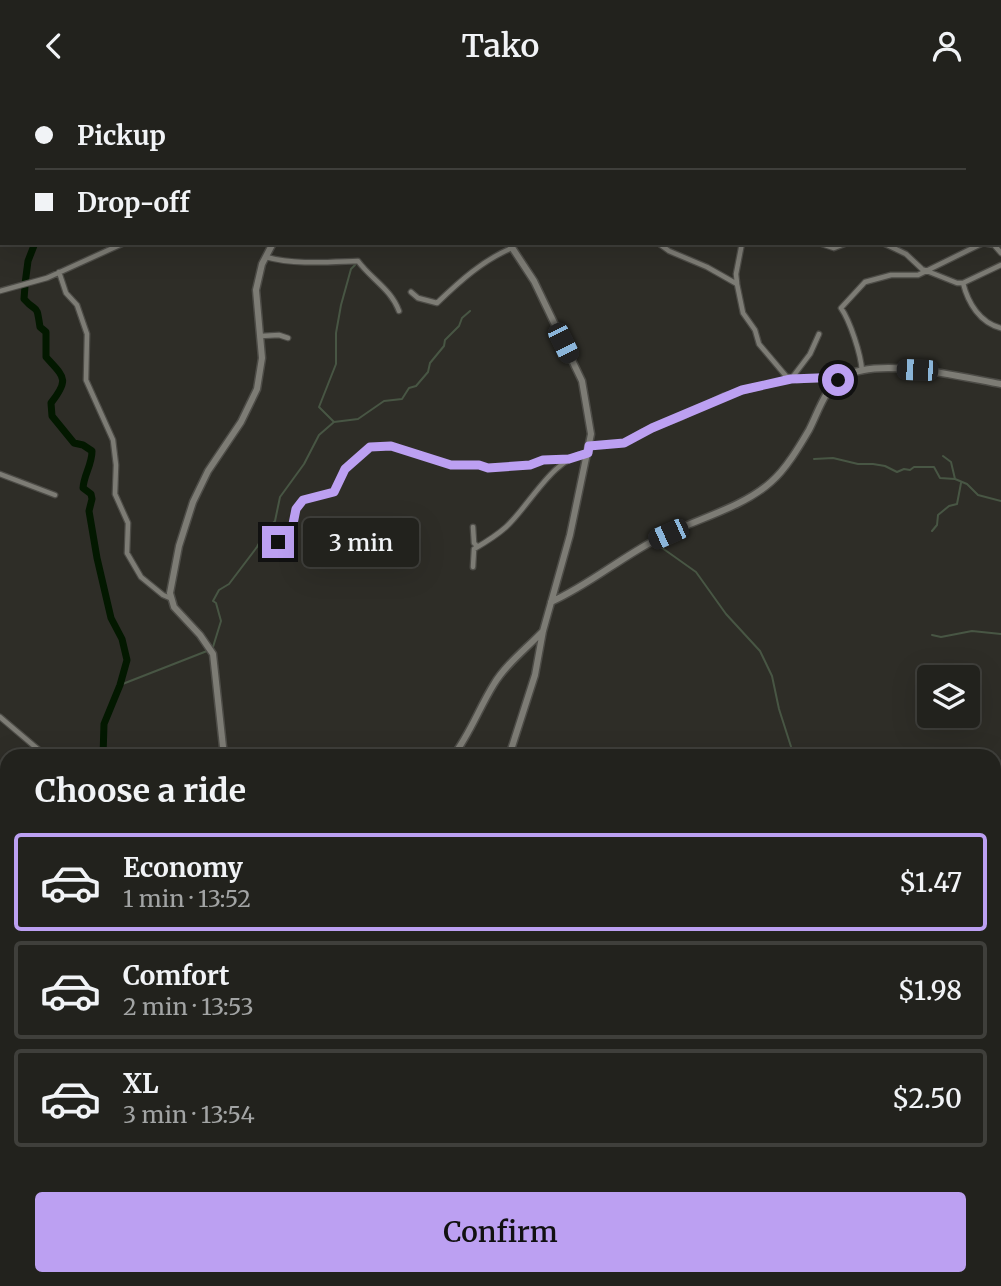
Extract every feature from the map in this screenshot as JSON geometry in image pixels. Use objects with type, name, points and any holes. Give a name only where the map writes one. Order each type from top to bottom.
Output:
[{"type":"street","points":[[621,91],[647,91]]},
{"type":"street","points":[[0,291],[26,285],[120,245]]},
{"type":"street","points":[[170,598],[180,546],[193,502],[208,471],[241,422],[257,389],[261,367],[261,336],[256,290],[265,257],[272,245]]},
{"type":"street","points":[[660,245],[737,284]]},
{"type":"street","points":[[742,245],[736,274],[743,313],[755,330],[762,350],[791,379]]},
{"type":"street","points":[[825,245],[834,248],[842,245]]},
{"type":"street","points":[[887,245],[906,254],[912,262],[962,283],[1001,265]]},
{"type":"street","points":[[862,371],[858,345],[848,327],[847,316],[841,308],[844,302],[865,282],[891,275],[918,275],[979,245]]},
{"type":"street","points":[[411,292],[418,298],[437,303],[485,261],[511,246],[534,281],[584,386],[590,422],[589,450],[570,535],[543,631],[535,675],[511,749]]},
{"type":"street","points":[[265,257],[336,263],[358,261],[368,275],[384,287],[399,311]]},
{"type":"street","points":[[59,272],[66,293],[77,305],[88,334],[86,380],[113,440],[115,494],[128,523],[127,553],[141,577],[170,598],[178,613],[200,635],[212,655],[223,749]]},
{"type":"street","points":[[962,283],[966,294],[985,322],[1001,328]]},
{"type":"street","points":[[791,379],[810,354],[819,334]]},
{"type":"street","points":[[261,336],[279,335],[288,338]]},
{"type":"street","points":[[278,542],[290,539],[296,509],[303,500],[334,492],[345,469],[370,447],[391,446],[451,465],[479,465],[488,468],[569,459],[589,450],[624,443],[642,432],[682,417],[723,396],[791,379],[843,377],[862,371],[917,370],[1001,384]]},
{"type":"street","points":[[551,602],[571,593],[654,540],[733,506],[769,484],[807,434],[828,393],[843,377]]},
{"type":"street","points":[[473,567],[473,553],[477,546],[491,540],[505,528],[530,497],[569,459]]},
{"type":"street","points":[[0,474],[55,495]]},
{"type":"street","points":[[473,527],[474,543],[477,546]]},
{"type":"street","points":[[458,749],[502,672],[543,631]]},
{"type":"street","points":[[0,717],[38,749]]},
{"type":"waterway","points":[[25,284],[28,261],[34,245]]},
{"type":"waterway","points":[[334,422],[319,407],[336,364],[336,333],[341,305],[351,269],[355,265]]},
{"type":"waterway","points":[[25,286],[24,299],[36,309],[40,327],[46,332],[46,357],[61,374],[63,383],[51,403],[52,416],[74,443],[92,451],[83,488],[91,494],[89,511],[97,558],[111,618],[122,639],[127,660],[104,724],[103,749]]},
{"type":"waterway","points":[[213,647],[221,621],[213,601],[219,590],[229,584],[275,521],[280,497],[304,464],[319,435],[334,422],[358,419],[384,401],[402,399],[409,388],[416,386],[428,372],[430,363],[444,346],[445,340],[470,311]]},
{"type":"waterway","points":[[943,456],[951,462],[955,479],[967,484],[978,495],[1001,501]]},
{"type":"waterway","points":[[814,459],[833,458],[858,464],[873,464],[897,472],[914,467],[934,467],[940,478],[955,479]]},
{"type":"waterway","points":[[932,531],[937,525],[938,515],[949,506],[957,504],[961,483]]},
{"type":"waterway","points":[[658,545],[696,572],[726,614],[760,651],[772,676],[792,749]]},
{"type":"waterway","points":[[932,635],[941,637],[972,631],[1001,634]]},
{"type":"waterway","points":[[120,685],[207,651]]},
{"type":"route","points":[[278,542],[290,539],[296,509],[303,500],[334,492],[345,469],[370,447],[391,446],[451,465],[479,465],[488,468],[530,465],[543,460],[569,459],[588,453],[589,446],[624,443],[642,432],[742,390],[791,379],[843,377],[838,380]]}]
